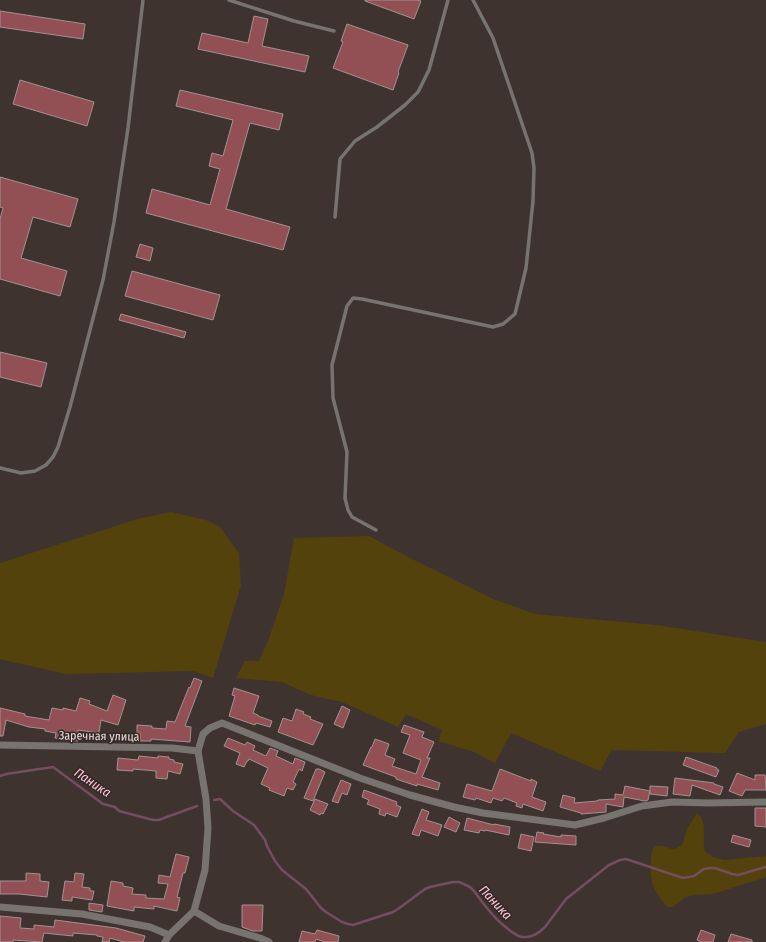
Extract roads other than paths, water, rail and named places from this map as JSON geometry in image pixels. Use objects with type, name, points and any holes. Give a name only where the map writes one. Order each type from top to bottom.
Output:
[{"type":"street","points":[[165,942],[169,935],[194,911],[205,870],[208,828],[206,799],[198,751],[203,734],[210,728],[222,723],[360,778],[410,795],[483,813],[575,824],[604,818],[642,806],[672,802],[766,802]]},
{"type":"street","name":"Заречная улица","points":[[0,745],[172,748],[198,751]]},
{"type":"street","points":[[0,907],[82,914],[150,927],[169,935]]},
{"type":"street","points":[[194,911],[219,926],[269,942]]},
{"type":"lane","points":[[0,468],[21,473],[35,471],[46,465],[53,457],[58,446],[68,414],[103,280],[114,222],[128,128],[143,0]]},
{"type":"lane","points":[[229,0],[294,21],[334,31]]},
{"type":"lane","points":[[334,217],[340,159],[356,141],[405,105],[418,92],[429,70],[448,0]]},
{"type":"lane","points":[[376,530],[352,517],[348,510],[345,498],[347,452],[333,398],[332,365],[347,306],[353,298],[362,299],[493,327],[503,324],[515,314],[526,268],[533,201],[534,168],[532,153],[493,38],[473,0]]},
{"type":"waterway","name":"Паника","points":[[0,776],[53,767],[103,804],[115,807],[119,811],[153,820],[159,820],[197,806]]},
{"type":"waterway","name":"Паника","points":[[214,800],[220,799],[233,811],[254,825],[265,840],[275,861],[282,870],[306,889],[321,908],[342,922],[353,925],[393,912],[425,889],[453,882],[459,882],[470,887],[491,913],[506,928],[519,936],[529,937],[538,933],[545,927],[566,899],[609,865],[620,860],[626,859],[683,878],[694,876],[704,869],[710,868],[715,868],[738,875],[766,867]]}]
